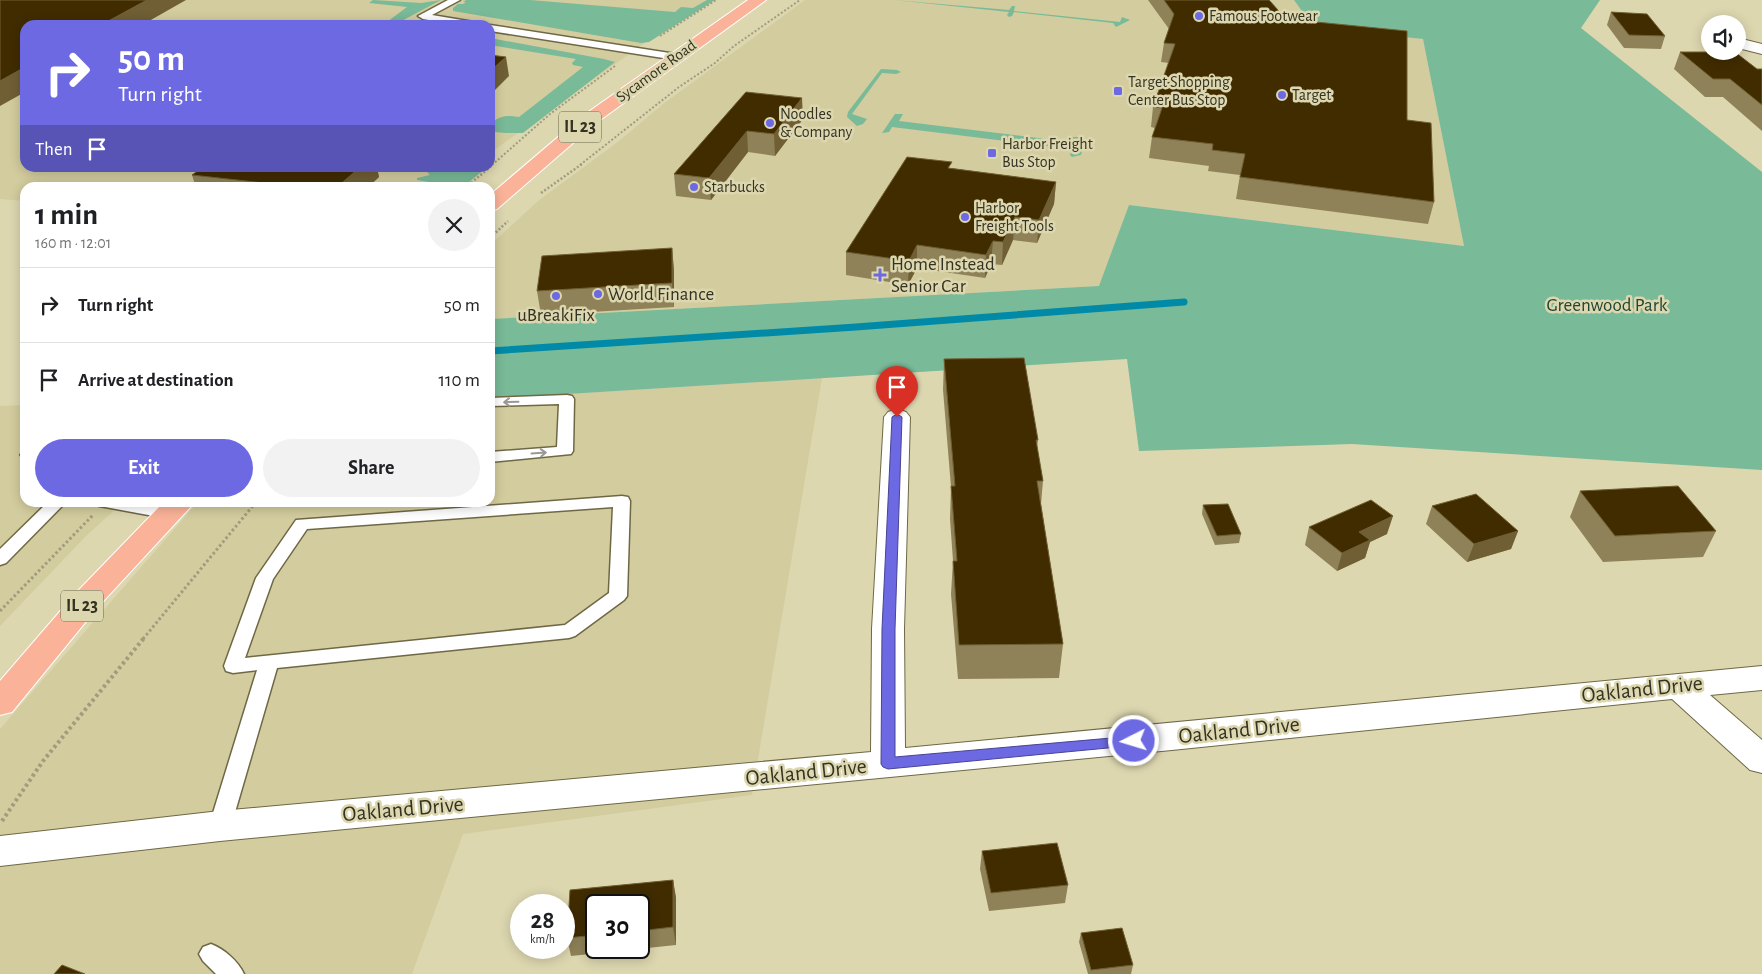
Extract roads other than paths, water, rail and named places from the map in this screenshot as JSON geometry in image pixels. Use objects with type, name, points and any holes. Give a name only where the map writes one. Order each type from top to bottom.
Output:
[{"type":"main road","name":"Sycamore Road","points":[[495,201],[590,119],[758,0]]},
{"type":"main road","name":"IL 23","points":[[0,703],[86,601],[176,508]]},
{"type":"street","points":[[1746,45],[1762,49]]},
{"type":"street","points":[[888,764],[888,629],[897,417]]},
{"type":"street","name":"Oakland Drive","points":[[0,851],[220,826],[1172,738],[1677,685],[1762,678]]},
{"type":"street","points":[[1677,685],[1762,760]]},
{"type":"lane","points":[[446,20],[423,16],[455,0]]},
{"type":"lane","points":[[495,29],[676,57]]},
{"type":"lane","points":[[495,402],[567,399],[565,452],[495,457]]},
{"type":"lane","points":[[622,501],[618,596],[569,631],[269,663],[233,666],[265,578],[302,524],[622,501]]},
{"type":"lane","points":[[0,559],[53,507]]},
{"type":"lane","points":[[220,826],[269,663]]},
{"type":"lane","points":[[211,954],[232,974]]},
{"type":"waterway","points":[[495,351],[856,327],[1184,302]]},
{"type":"place","name":"Famous Footwear","points":[[1199,16]]},
{"type":"place","name":"Target Shopping Center Bus Stop","points":[[1118,91]]},
{"type":"place","name":"Target","points":[[1282,95]]},
{"type":"place","name":"Noodles & Company","points":[[770,123]]},
{"type":"place","name":"Harbor Freight Bus Stop","points":[[992,153]]},
{"type":"place","name":"Starbucks","points":[[694,187]]},
{"type":"place","name":"Harbor Freight Tools","points":[[965,217]]},
{"type":"place","name":"Home Instead Senior Car","points":[[880,275]]},
{"type":"place","name":"World Finance","points":[[598,294]]},
{"type":"place","name":"uBreakiFix","points":[[556,296]]},
{"type":"park label","name":"Greenwood Park","points":[[1607,305]]}]
